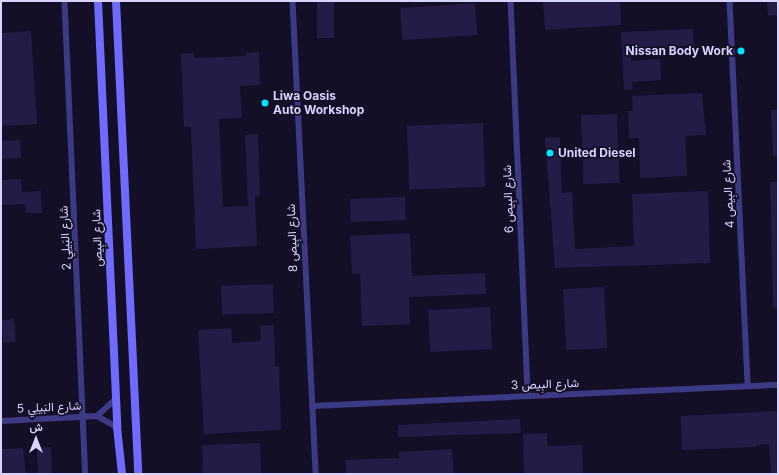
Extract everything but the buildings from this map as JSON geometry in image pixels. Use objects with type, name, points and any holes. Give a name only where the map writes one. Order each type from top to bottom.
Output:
[{"type":"street","name":"شارع البَيلِي 2","points":[[65,1],[85,417],[86,474]]},
{"type":"street","name":"شارع البِيص","points":[[98,1],[117,427],[122,474]]},
{"type":"street","points":[[116,1],[138,474]]},
{"type":"street","name":"شارع البِيص 8","points":[[293,1],[316,474]]},
{"type":"street","name":"شارع البِيص 6","points":[[511,1],[528,395]]},
{"type":"street","name":"شارع البِيص 4","points":[[730,1],[748,386]]},
{"type":"street","name":"شارع البِيص 3","points":[[312,406],[528,395],[778,385]]},
{"type":"street","name":"شارع البَيلِي 5","points":[[97,416],[116,399]]},
{"type":"street","name":"شارع البَيلِي 5","points":[[1,420],[97,416],[117,427]]},
{"type":"place","name":"Nissan Body Work","points":[[741,51]]},
{"type":"place","name":"Liwa Oasis Auto Workshop","points":[[265,103]]},
{"type":"place","name":"United Diesel","points":[[550,153]]}]
